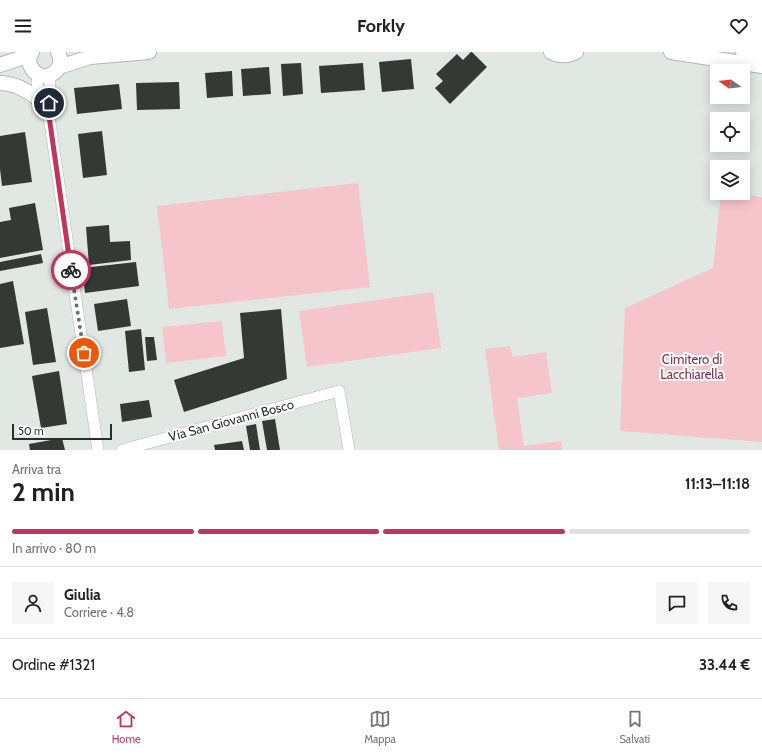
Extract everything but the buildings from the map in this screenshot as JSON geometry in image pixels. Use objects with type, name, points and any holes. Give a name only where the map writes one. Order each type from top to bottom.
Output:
[{"type":"street","points":[[49,116],[37,84],[46,72],[60,58],[58,52]]},
{"type":"street","points":[[3,83],[22,80],[90,57],[149,52]]},
{"type":"street","points":[[551,52],[564,56],[576,52]]},
{"type":"street","points":[[671,52],[762,66]]},
{"type":"street","points":[[743,52],[762,55]]},
{"type":"street","points":[[0,65],[31,53],[30,65],[46,72]]},
{"type":"street","points":[[46,72],[49,116],[98,450]]},
{"type":"street","points":[[3,83],[27,90],[43,102]]},
{"type":"street","name":"Via San Giovanni Bosco","points":[[122,450],[339,390],[349,450]]},
{"type":"green space","points":[[358,183],[370,287],[169,309],[157,206]]},
{"type":"green space","name":"Cimitero di Lacchiarella","points":[[750,196],[762,197],[762,442],[620,431],[625,308],[713,268],[720,200],[750,200]]},
{"type":"green space","points":[[433,292],[441,348],[307,367],[299,311]]},
{"type":"green space","points":[[222,321],[226,356],[166,363],[162,327]]},
{"type":"green space","points":[[510,346],[512,357],[546,352],[552,393],[517,398],[524,446],[561,441],[562,450],[499,450],[485,349]]},
{"type":"way so far","points":[[71,270],[84,353]]},
{"type":"route","points":[[49,103],[49,116],[71,270]]}]
